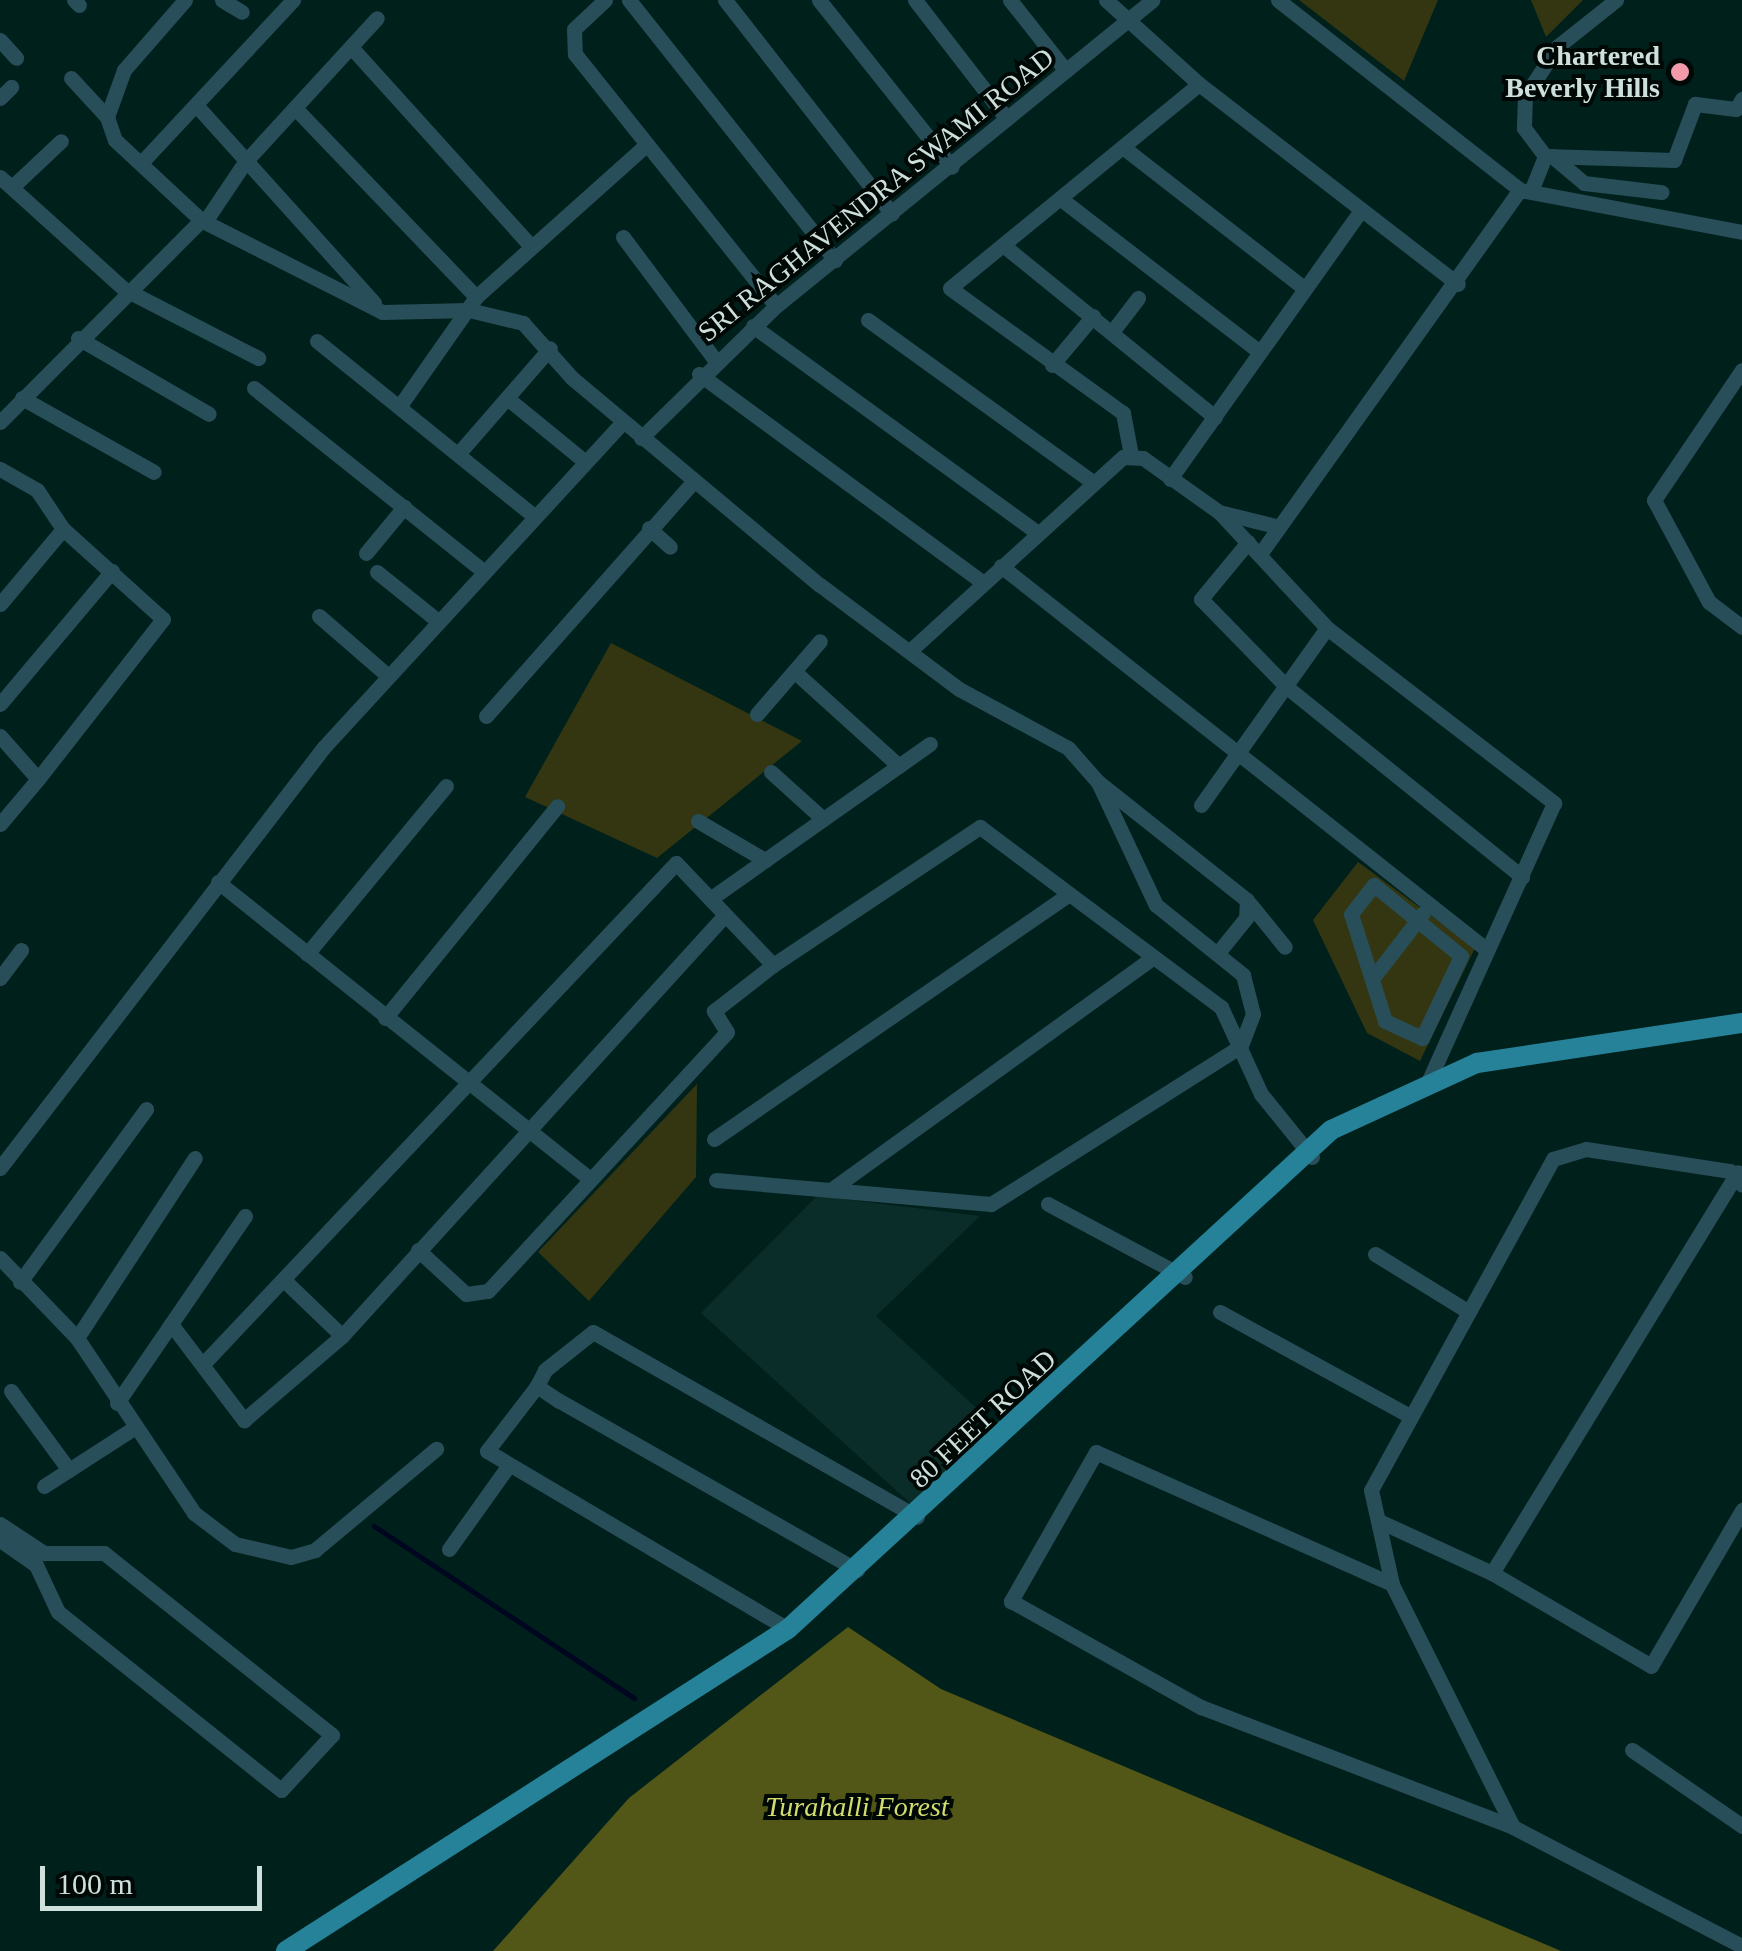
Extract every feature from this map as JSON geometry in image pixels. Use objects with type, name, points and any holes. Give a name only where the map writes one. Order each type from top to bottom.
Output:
[{"type":"main road","name":"80 FEET ROAD","points":[[308,1951],[336,1926],[788,1630],[917,1517],[1309,1153],[1430,1078],[1507,1056],[1742,1023]]},
{"type":"main road","name":"80 FEET ROAD","points":[[1309,1153],[1382,1112],[1480,1074],[1742,1034]]},
{"type":"main road","name":"80 FEET ROAD","points":[[286,1951],[336,1926],[795,1638],[1042,1420],[1180,1273]]},
{"type":"street","points":[[107,117],[124,70],[186,0]]},
{"type":"street","points":[[222,0],[242,12]]},
{"type":"street","points":[[140,163],[294,0]]},
{"type":"street","points":[[605,0],[574,29],[574,54],[776,306]]},
{"type":"street","points":[[629,0],[835,260]]},
{"type":"street","points":[[726,0],[892,214]]},
{"type":"street","points":[[819,0],[952,166]]},
{"type":"street","points":[[914,0],[1007,119]]},
{"type":"street","points":[[1010,0],[1066,72]]},
{"type":"street","points":[[1106,0],[1124,23],[1199,84],[1359,213],[1458,284]]},
{"type":"street","name":"SRI RAGHAVENDRA SWAMI ROAD","points":[[642,438],[700,374],[776,306],[1152,0]]},
{"type":"street","points":[[1278,0],[1526,191],[1742,232]]},
{"type":"street","points":[[1616,0],[1557,47],[1530,86],[1524,128],[1548,156],[1584,183],[1662,192]]},
{"type":"street","points":[[0,422],[124,289],[203,220],[245,162],[377,18]]},
{"type":"street","points":[[0,40],[16,58]]},
{"type":"street","points":[[350,47],[531,246]]},
{"type":"street","points":[[71,78],[107,117],[115,140],[203,220],[382,312],[473,303]]},
{"type":"street","points":[[1199,84],[950,288],[1123,414],[1131,455],[1219,512],[1327,628],[1554,803],[1430,1078]]},
{"type":"street","points":[[1548,156],[1674,160],[1695,104],[1736,108],[1742,99]]},
{"type":"street","points":[[196,105],[382,312]]},
{"type":"street","points":[[295,108],[473,303],[523,323],[623,422],[693,482],[913,648],[960,690],[1051,734],[1098,782],[1225,875],[1284,947]]},
{"type":"street","points":[[61,141],[4,181],[124,289],[258,358]]},
{"type":"street","points":[[399,407],[473,303],[647,144]]},
{"type":"street","points":[[1124,148],[1305,289]]},
{"type":"street","points":[[1522,877],[1288,688],[1199,597],[1279,527],[1548,156]]},
{"type":"street","points":[[1062,199],[1260,352]]},
{"type":"street","points":[[1170,479],[1359,213]]},
{"type":"street","points":[[623,237],[715,360]]},
{"type":"street","points":[[1003,245],[1215,417]]},
{"type":"street","points":[[1112,332],[1138,298]]},
{"type":"street","points":[[1052,365],[1092,316]]},
{"type":"street","points":[[868,320],[1091,481]]},
{"type":"street","points":[[753,326],[1036,532]]},
{"type":"street","points":[[78,338],[209,414]]},
{"type":"street","points":[[317,342],[533,514]]},
{"type":"street","points":[[458,454],[550,348]]},
{"type":"street","points":[[1742,370],[1654,500],[1709,602],[1742,627]]},
{"type":"street","points":[[700,374],[983,583]]},
{"type":"street","points":[[254,388],[484,571]]},
{"type":"street","points":[[22,398],[154,472]]},
{"type":"street","points":[[507,398],[583,460]]},
{"type":"street","points":[[0,1168],[218,882],[388,676],[533,514],[623,422]]},
{"type":"street","points":[[913,648],[1091,481],[1131,455]]},
{"type":"street","points":[[0,469],[37,490],[62,529],[159,613],[160,628],[0,824]]},
{"type":"street","points":[[486,716],[693,482]]},
{"type":"street","points":[[366,554],[404,508]]},
{"type":"street","points":[[1219,512],[1279,527]]},
{"type":"street","points":[[649,528],[670,547]]},
{"type":"street","points":[[0,604],[62,529]]},
{"type":"street","points":[[1001,566],[1235,757],[1486,949]]},
{"type":"street","points":[[0,704],[112,570]]},
{"type":"street","points":[[377,572],[438,621]]},
{"type":"street","points":[[319,616],[388,676]]},
{"type":"street","points":[[1200,806],[1288,688],[1327,628]]},
{"type":"street","points":[[757,714],[820,641]]},
{"type":"street","points":[[794,672],[899,766]]},
{"type":"street","points":[[0,736],[38,780]]},
{"type":"street","points":[[710,898],[930,744]]},
{"type":"street","points":[[770,772],[823,819]]},
{"type":"street","points":[[716,1180],[990,1204],[1241,1046],[1253,1014],[1243,976],[1156,905],[1098,782]]},
{"type":"street","points":[[308,954],[446,786]]},
{"type":"street","points":[[385,1018],[557,806]]},
{"type":"street","points":[[698,821],[765,860]]},
{"type":"street","points":[[418,1250],[478,1299],[727,1032],[714,1011],[773,965],[980,827],[1066,896],[1221,1007],[1262,1094],[1309,1153]]},
{"type":"street","points":[[204,1364],[287,1283],[676,863],[773,965]]},
{"type":"street","points":[[218,882],[589,1178]]},
{"type":"street","points":[[1374,886],[1418,920],[1462,956],[1422,1038],[1385,1021],[1351,914],[1374,886]]},
{"type":"street","points":[[714,1140],[1066,896]]},
{"type":"street","points":[[1218,954],[1250,904]]},
{"type":"street","points":[[1372,979],[1429,906]]},
{"type":"street","points":[[171,1324],[244,1420],[342,1336],[525,1129],[725,914]]},
{"type":"street","points":[[0,978],[21,950]]},
{"type":"street","points":[[832,1189],[1152,958]]},
{"type":"street","points":[[20,1282],[146,1110]]},
{"type":"street","points":[[1513,1827],[1392,1584],[1371,1490],[1464,1309],[1554,1159],[1586,1148],[1736,1171]]},
{"type":"street","points":[[76,1338],[195,1158]]},
{"type":"street","points":[[1736,1171],[1742,1184]]},
{"type":"street","points":[[1492,1573],[1736,1171]]},
{"type":"street","points":[[1048,1204],[1180,1273]]},
{"type":"street","points":[[117,1403],[245,1216]]},
{"type":"street","points":[[1374,1254],[1464,1309]]},
{"type":"street","points":[[0,1258],[76,1338],[134,1428],[212,1529],[260,1554],[290,1557],[342,1534],[436,1449]]},
{"type":"street","points":[[287,1283],[342,1336]]},
{"type":"street","points":[[1220,1312],[1408,1415]]},
{"type":"street","points":[[788,1630],[509,1465],[486,1446],[537,1386],[593,1332],[917,1517]]},
{"type":"street","points":[[537,1386],[858,1570]]},
{"type":"street","points":[[11,1391],[69,1470]]},
{"type":"street","points":[[44,1486],[134,1428]]},
{"type":"street","points":[[1392,1584],[1096,1452],[1010,1602],[1201,1707],[1513,1827],[1742,1946]]},
{"type":"street","points":[[449,1549],[509,1465]]},
{"type":"street","points":[[1379,1521],[1492,1573],[1650,1666],[1736,1536],[1742,1510]]},
{"type":"street","points":[[6,1535],[44,1553],[104,1553],[332,1735],[281,1790],[58,1612],[36,1565],[6,1535]]},
{"type":"street","points":[[1632,1750],[1742,1826]]},
{"type":"shaded area","points":[[817,1196],[980,1216],[876,1316],[997,1427],[910,1503],[701,1313]]},
{"type":"green space","points":[[1299,0],[1438,0],[1404,81]]},
{"type":"green space","points":[[1531,0],[1583,0],[1546,37]]},
{"type":"green space","points":[[611,643],[802,741],[657,858],[525,797]]},
{"type":"green space","points":[[1358,862],[1475,948],[1420,1061],[1367,1033],[1313,920]]},
{"type":"green space","points":[[697,1084],[696,1177],[589,1301],[538,1252]]},
{"type":"green space","name":"Turahalli Forest","points":[[848,1627],[941,1689],[1561,1951],[493,1951],[629,1798]]},
{"type":"waterway","points":[[374,1526],[634,1698]]},
{"type":"place","name":"Chartered Beverly Hills","points":[[1680,72]]}]
